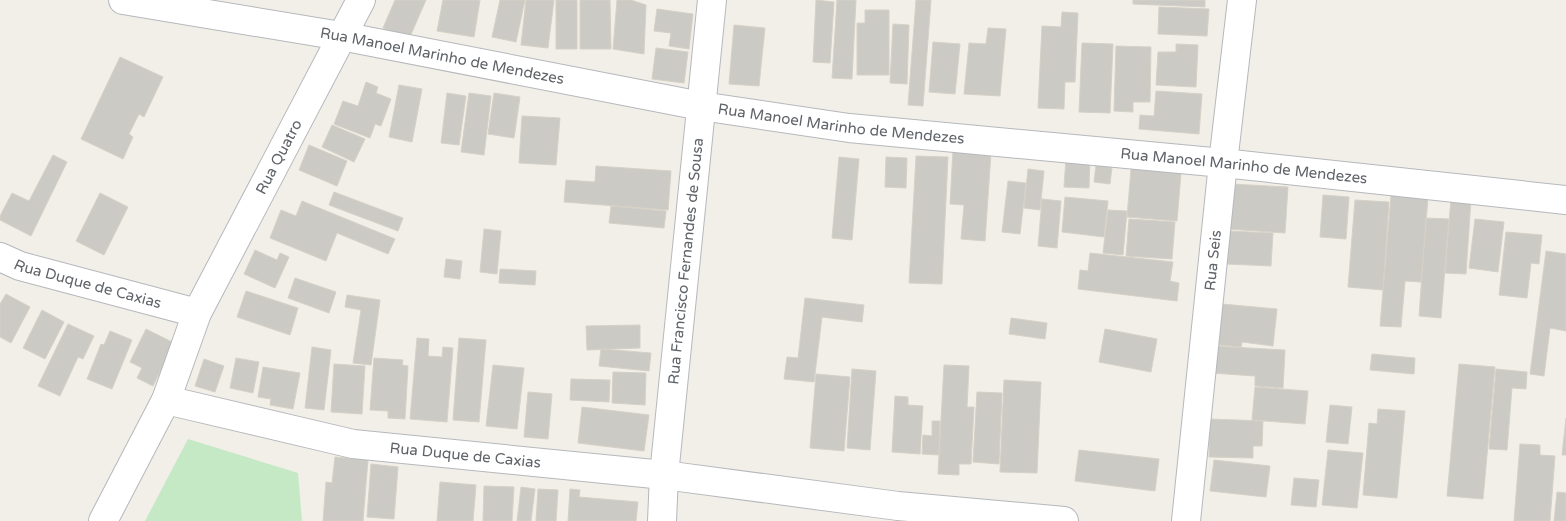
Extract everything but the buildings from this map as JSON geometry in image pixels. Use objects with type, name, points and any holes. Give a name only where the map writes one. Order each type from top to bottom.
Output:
[{"type":"street","name":"Rua Manoel Marinho de Mendezes","points":[[123,0],[341,36],[701,106],[849,128],[1223,163],[1566,200]]},
{"type":"street","name":"Rua Quatro","points":[[197,313],[361,0]]},
{"type":"street","name":"Rua Francisco Fernandes de Sousa","points":[[662,521],[664,475],[712,0]]},
{"type":"street","name":"Rua Seis","points":[[1186,521],[1242,0]]},
{"type":"street","name":"Rua Duque de Caxias","points":[[0,257],[20,266],[197,313]]},
{"type":"street","points":[[103,521],[166,400],[197,313]]},
{"type":"street","name":"Rua Duque de Caxias","points":[[166,400],[353,444],[664,475],[898,506],[1064,521]]},
{"type":"green space","points":[[188,439],[298,473],[302,521],[145,521]]}]
